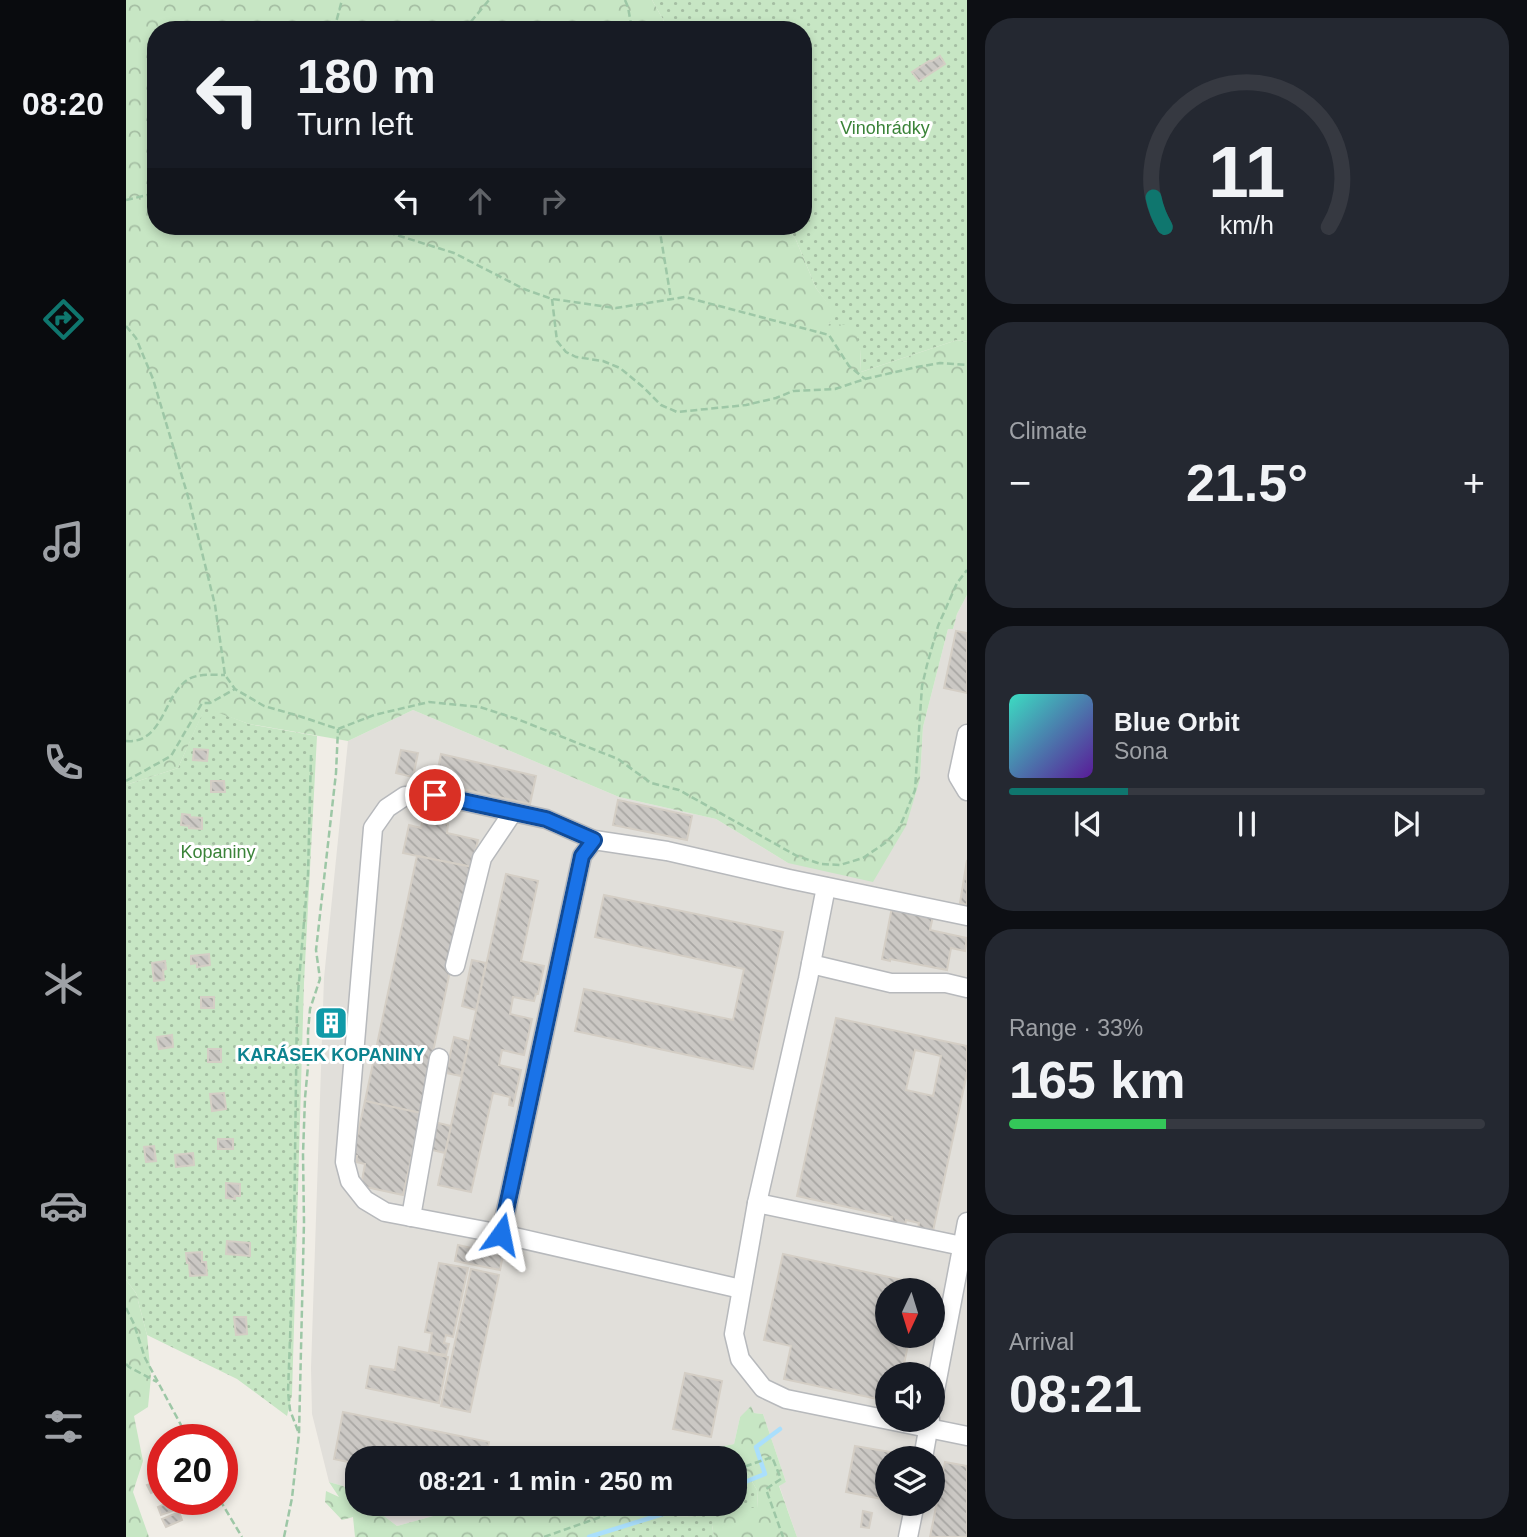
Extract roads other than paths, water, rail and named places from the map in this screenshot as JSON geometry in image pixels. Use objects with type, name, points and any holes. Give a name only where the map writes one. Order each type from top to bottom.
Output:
[{"type":"lane","points":[[967,734],[958,776],[967,791]]},
{"type":"lane","points":[[741,1289],[501,1234],[385,1212],[365,1200],[350,1181],[345,1162],[373,828],[387,808],[405,796],[435,795],[546,819],[594,840],[667,850],[967,916]]},
{"type":"lane","points":[[456,966],[482,858],[513,812]]},
{"type":"lane","points":[[501,1234],[582,856],[594,840]]},
{"type":"lane","points":[[826,887],[757,1203],[734,1334],[740,1359],[763,1388],[786,1399],[875,1414]]},
{"type":"lane","points":[[811,964],[891,983],[946,984],[967,988]]},
{"type":"lane","points":[[411,1217],[439,1058]]},
{"type":"lane","points":[[757,1203],[962,1246]]},
{"type":"lane","points":[[940,1362],[967,1222]]},
{"type":"lane","points":[[945,1429],[967,1436]]},
{"type":"lane","points":[[908,1537],[912,1516]]},
{"type":"waterway","points":[[747,1481],[765,1474],[756,1447],[780,1429]]},
{"type":"waterway","points":[[589,1537],[656,1516]]},
{"type":"place","name":"KARÁSEK KOPANINY","points":[[331,1023]]},
{"type":"park label","name":"Vinohrádky","points":[[885,128]]},
{"type":"park label","name":"Kopaniny","points":[[218,852]]}]
